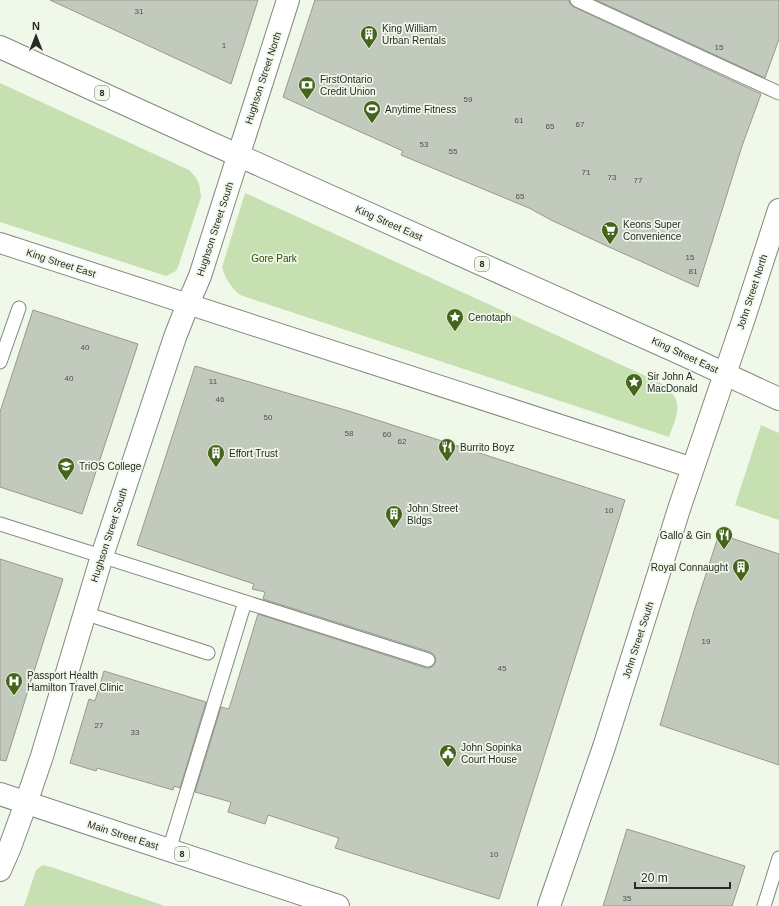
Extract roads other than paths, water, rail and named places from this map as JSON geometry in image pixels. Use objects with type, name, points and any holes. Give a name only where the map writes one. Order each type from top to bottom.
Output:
[{"type":"main road","name":"Hughson Street North","points":[[238,155],[288,0]]},
{"type":"main road","name":"King Street East","points":[[0,46],[779,399]]},
{"type":"main road","name":"Hughson Street South","points":[[0,870],[10,847],[42,756],[102,556],[175,337],[200,276],[238,155]]},
{"type":"main road","name":"John Street North","points":[[725,374],[779,210]]},
{"type":"main road","name":"John Street South","points":[[549,906],[604,747],[678,513],[725,374]]},
{"type":"main road","name":"Main Street East","points":[[0,794],[338,906]]},
{"type":"street","name":"King Street East","points":[[0,243],[693,468]]},
{"type":"lane","points":[[577,0],[779,93]]},
{"type":"lane","points":[[0,362],[20,308]]},
{"type":"lane","points":[[0,524],[428,660]]},
{"type":"lane","points":[[169,850],[245,602]]},
{"type":"lane","points":[[84,613],[208,653]]},
{"type":"lane","points":[[764,906],[779,858]]},
{"type":"place","name":"King William Urban Rentals","points":[[369,49]]},
{"type":"place","name":"FirstOntario Credit Union","points":[[307,100]]},
{"type":"place","name":"Anytime Fitness","points":[[372,124]]},
{"type":"place","name":"Keons Super Convenience","points":[[610,245]]},
{"type":"place","name":"Cenotaph","points":[[455,332]]},
{"type":"place","name":"Sir John A. MacDonald","points":[[634,397]]},
{"type":"place","name":"Burrito Boyz","points":[[447,462]]},
{"type":"place","name":"Effort Trust","points":[[216,468]]},
{"type":"place","name":"TriOS College","points":[[66,481]]},
{"type":"place","name":"John Street Bldgs","points":[[394,529]]},
{"type":"place","name":"Gallo & Gin","points":[[724,550]]},
{"type":"place","name":"Royal Connaught","points":[[741,582]]},
{"type":"place","name":"Passport Health Hamilton Travel Clinic","points":[[14,696]]},
{"type":"place","name":"John Sopinka Court House","points":[[448,768]]},
{"type":"park label","name":"Gore Park","points":[[274,258]]}]
